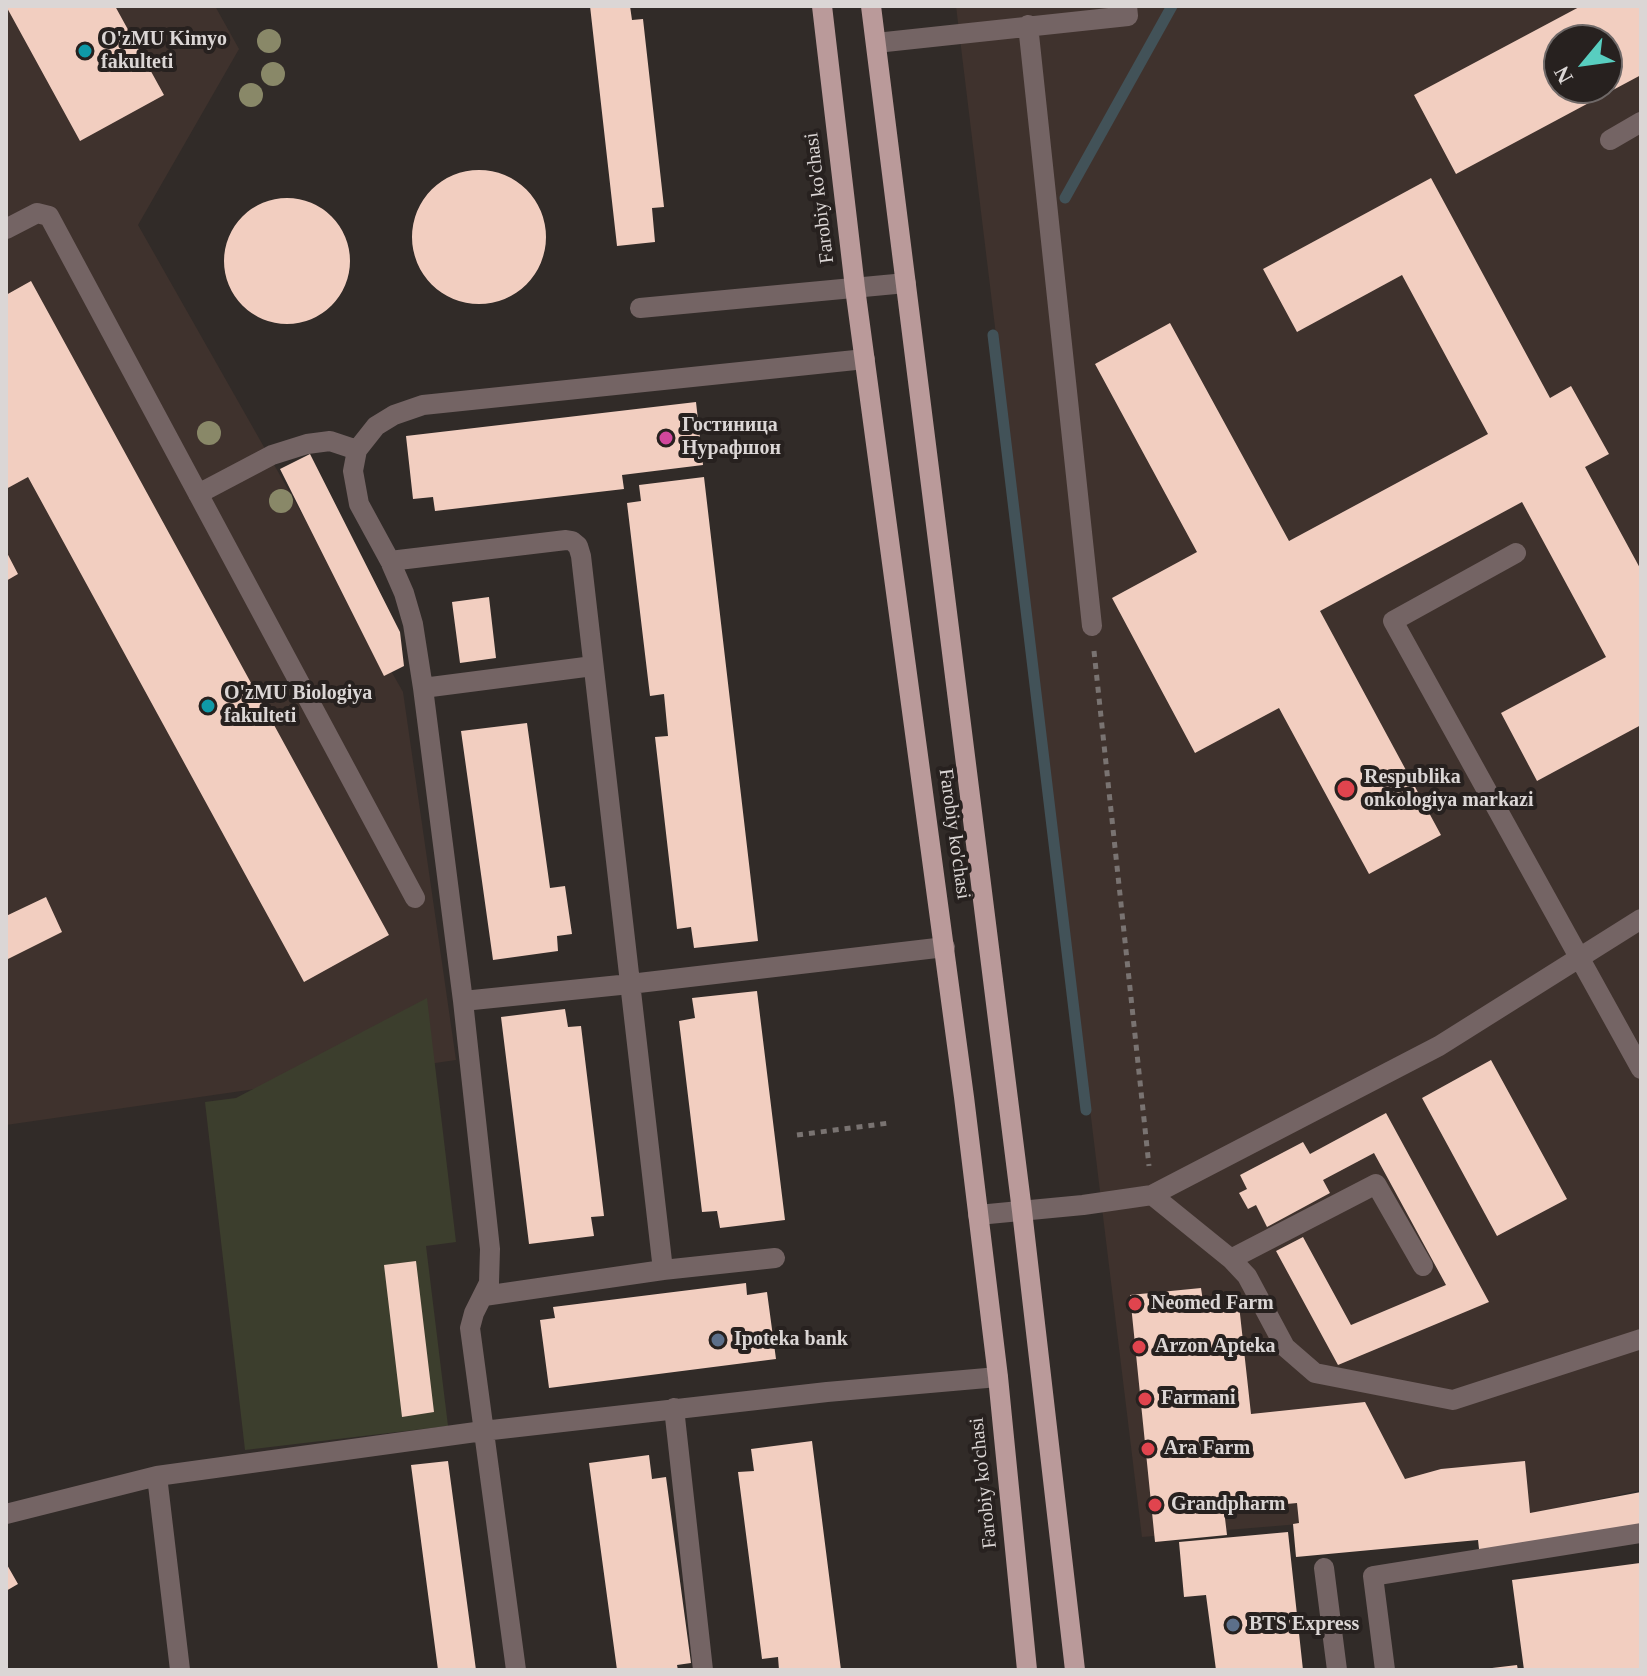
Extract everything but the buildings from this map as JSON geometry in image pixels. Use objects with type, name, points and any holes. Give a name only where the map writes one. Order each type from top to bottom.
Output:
[{"type":"main road","name":"Farobiy ko'chasi","points":[[822,6],[855,288],[945,947],[998,1377],[1027,1670]]},
{"type":"main road","name":"Farobiy ko'chasi","points":[[871,6],[1022,1211],[1075,1670]]},
{"type":"lane","points":[[876,43],[1128,16],[1127,6]]},
{"type":"lane","points":[[1028,25],[1092,626]]},
{"type":"lane","points":[[1610,140],[1641,122]]},
{"type":"lane","points":[[6,229],[37,213],[49,216],[415,898]]},
{"type":"lane","points":[[640,308],[906,283]]},
{"type":"lane","points":[[516,1670],[470,1328],[489,1283],[491,1264],[463,1001],[423,688],[413,624],[404,593],[359,504],[353,471],[357,450],[376,426],[394,415],[423,405],[865,359]]},
{"type":"lane","points":[[198,494],[272,455],[307,444],[330,441],[357,450]]},
{"type":"lane","points":[[390,561],[572,541],[578,546],[663,1270]]},
{"type":"lane","points":[[1516,553],[1393,621],[1641,1069]]},
{"type":"lane","points":[[423,688],[593,666]]},
{"type":"lane","points":[[978,1215],[1152,1195],[1439,1046],[1641,919]]},
{"type":"lane","points":[[463,1001],[945,947]]},
{"type":"lane","points":[[1231,1259],[1376,1184],[1423,1266]]},
{"type":"lane","points":[[1152,1195],[1231,1259],[1247,1276],[1285,1347],[1315,1373],[1453,1400],[1641,1339]]},
{"type":"lane","points":[[484,1296],[663,1270],[775,1258]]},
{"type":"lane","points":[[6,1514],[157,1476],[674,1408],[998,1377]]},
{"type":"lane","points":[[674,1408],[703,1670]]},
{"type":"lane","points":[[157,1476],[180,1670]]},
{"type":"lane","points":[[1385,1670],[1373,1576],[1641,1533]]},
{"type":"lane","points":[[1324,1568],[1337,1670]]},
{"type":"path","points":[[1092,626],[1152,1195]]},
{"type":"path","points":[[797,1135],[889,1123]]},
{"type":"shaded area","points":[[6,6],[215,6],[239,49],[138,225],[403,692],[456,1060],[6,1125]]},
{"type":"shaded area","name":"Respublika onkologiya markazi","points":[[956,6],[1641,6],[1641,1490],[1483,1524],[1300,1524],[1142,1537]]},
{"type":"green space","points":[[427,998],[456,1242],[426,1246],[448,1426],[245,1450],[205,1102],[236,1098]]},
{"type":"waterway","points":[[1065,198],[1172,6]]},
{"type":"waterway","points":[[993,335],[1086,1110]]},
{"type":"place","name":"O'zMU Kimyo fakulteti","points":[[85,51]]},
{"type":"place","name":"Гостиница Нурафшон","points":[[666,438]]},
{"type":"place","name":"O'zMU Biologiya fakulteti","points":[[208,706]]},
{"type":"place","name":"Respublika onkologiya markazi","points":[[1346,789]]},
{"type":"place","name":"Neomed Farm","points":[[1135,1304]]},
{"type":"place","name":"Ipoteka bank","points":[[718,1340]]},
{"type":"place","name":"Arzon Apteka","points":[[1139,1347]]},
{"type":"place","name":"Farmani","points":[[1145,1399]]},
{"type":"place","name":"Ara Farm","points":[[1148,1449]]},
{"type":"place","name":"Grandpharm","points":[[1155,1505]]},
{"type":"place","name":"BTS Express","points":[[1233,1625]]}]
